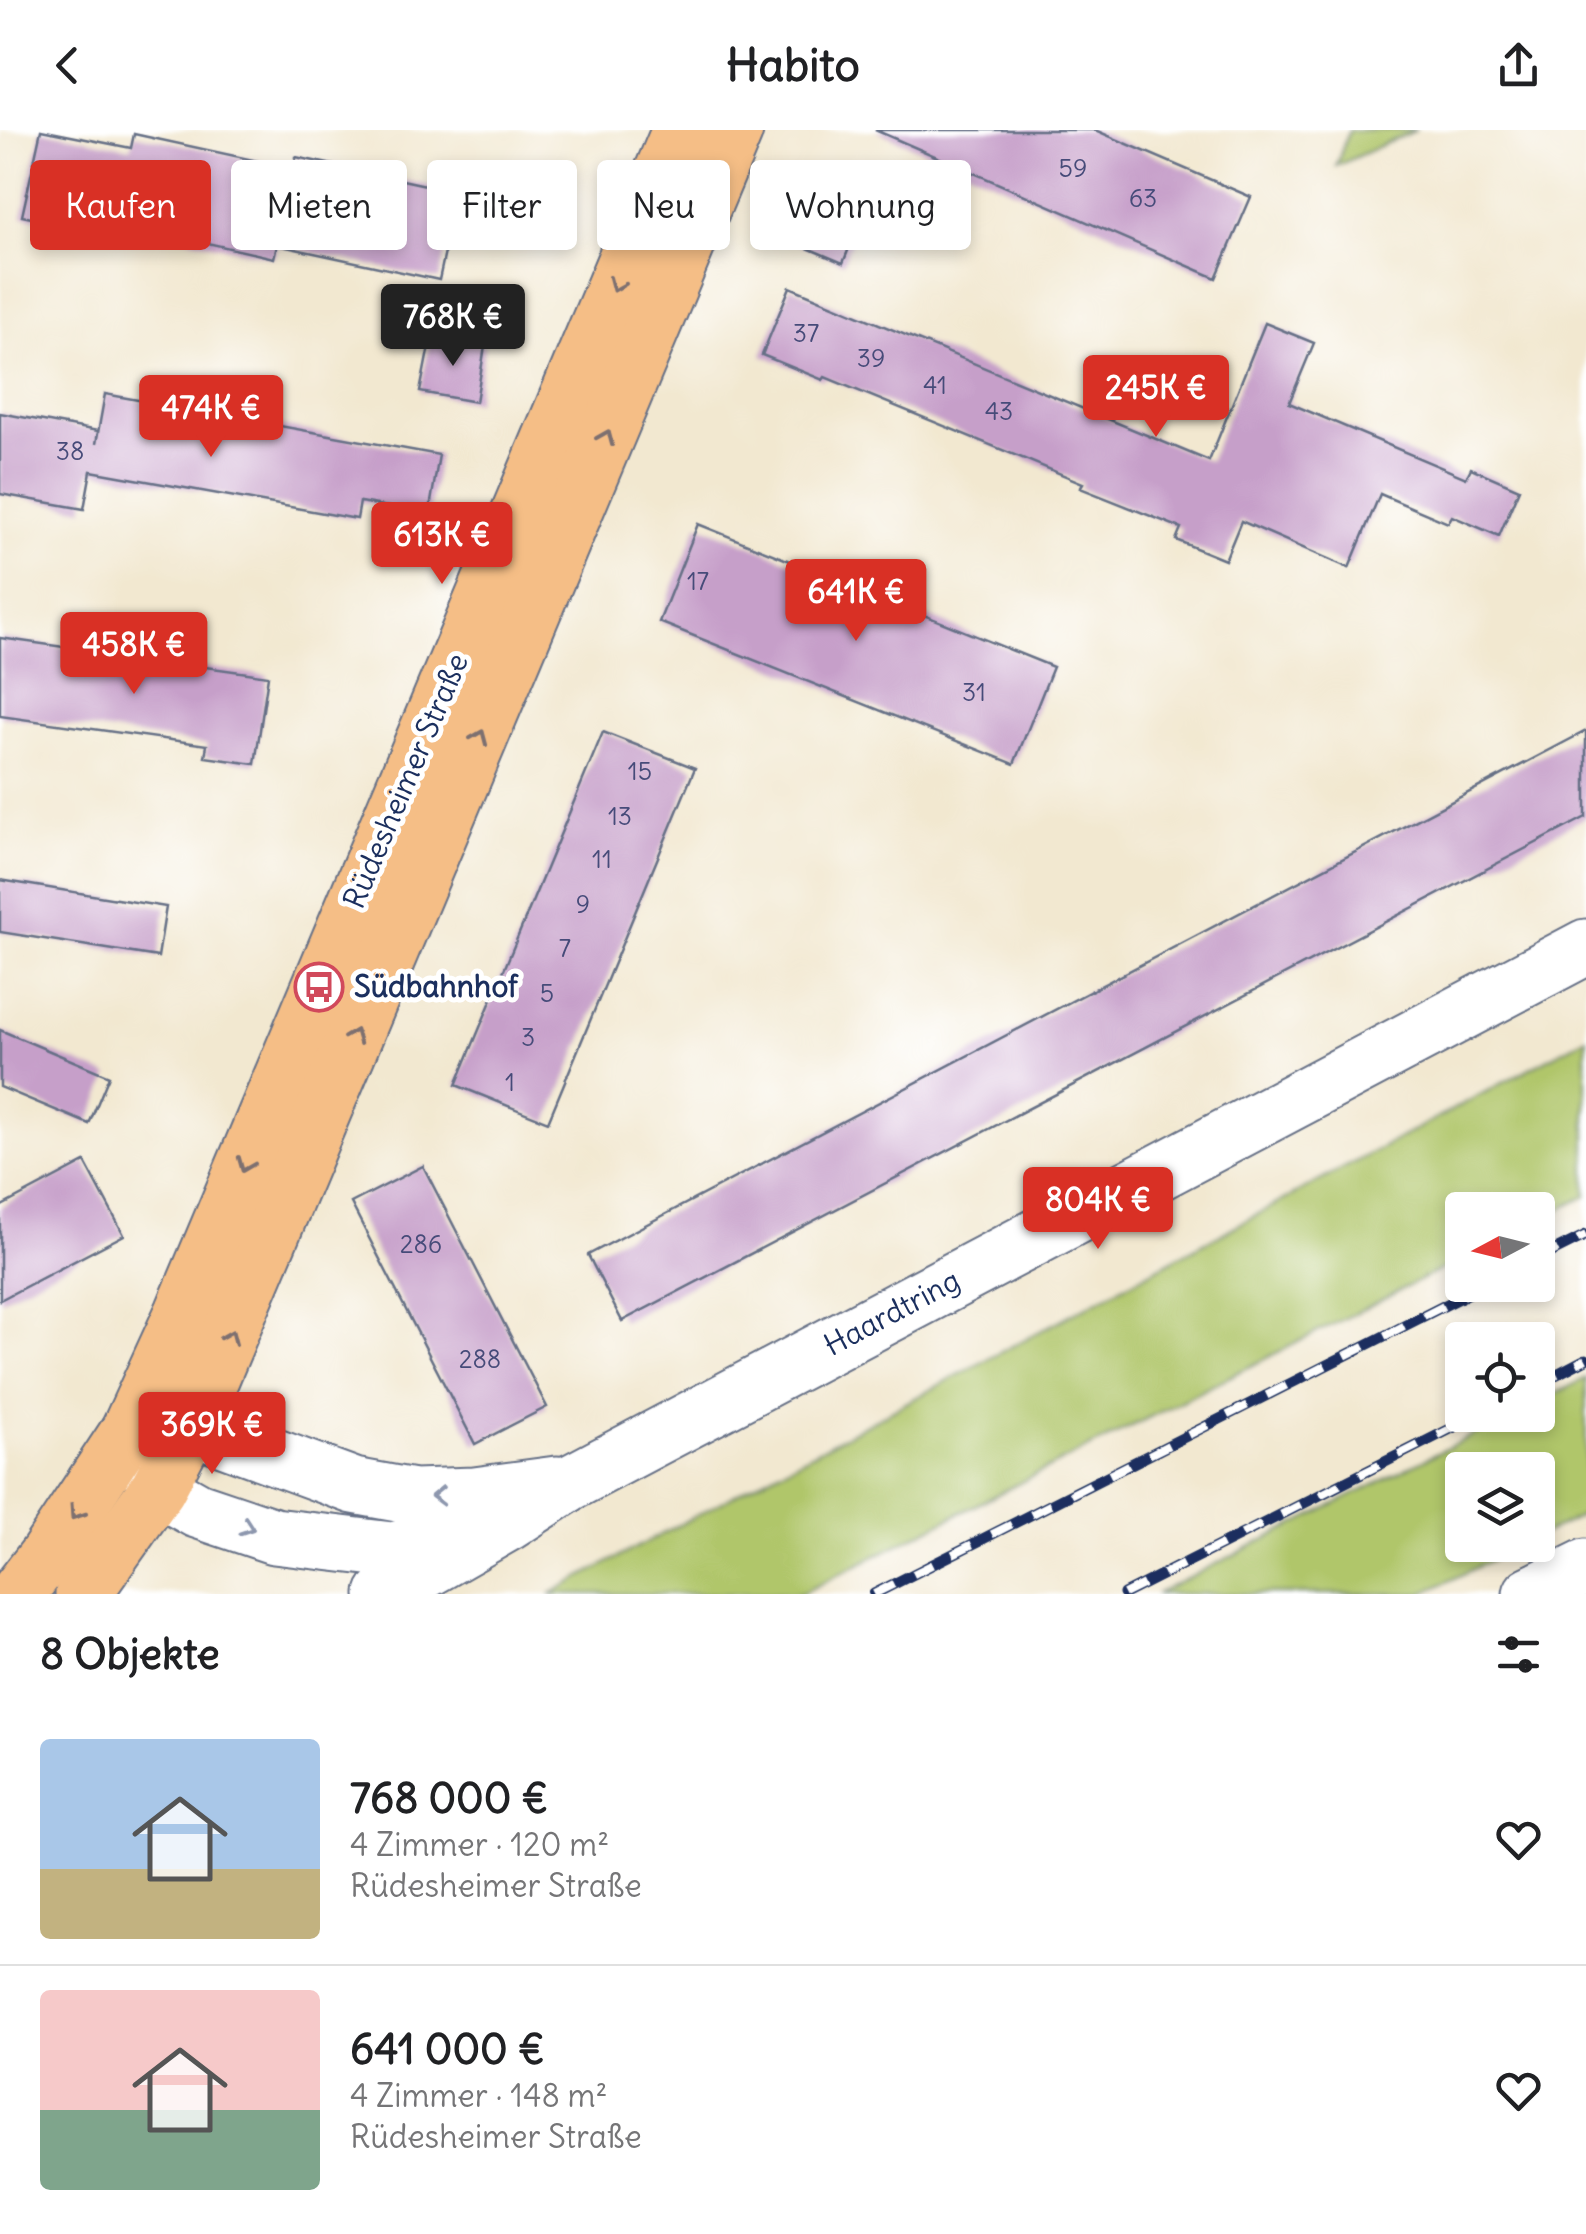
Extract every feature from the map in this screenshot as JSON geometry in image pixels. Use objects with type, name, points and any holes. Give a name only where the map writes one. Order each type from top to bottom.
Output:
[{"type":"main road","name":"Rüdesheimer Straße","points":[[17,1594],[128,1432],[206,1260],[680,130]]},
{"type":"main road","name":"Rüdesheimer Straße","points":[[83,1594],[158,1488],[191,1426],[735,130]]},
{"type":"street","name":"Haardtring","points":[[384,1594],[508,1523],[570,1482],[1586,947]]},
{"type":"street","points":[[158,1488],[128,1432],[191,1426]]},
{"type":"street","name":"Haardtring","points":[[191,1426],[354,1486],[414,1497],[475,1496],[570,1482]]},
{"type":"street","name":"Haardtring","points":[[158,1488],[197,1510],[274,1536],[392,1550],[508,1523]]},
{"type":"street","points":[[1531,1594],[1586,1567]]},
{"type":"green space","points":[[1349,130],[1416,130],[1336,166]]},
{"type":"green space","points":[[1586,1038],[1586,1196],[1555,1212],[1555,1192],[1445,1192],[1445,1268],[800,1594],[550,1594]]},
{"type":"green space","points":[[1586,1378],[1586,1513],[1555,1528],[1555,1452],[1445,1452],[1445,1562],[1487,1562],[1422,1594],[1156,1594],[1479,1432],[1555,1432],[1555,1394]]},
{"type":"building","points":[[41,130],[131,148],[134,134],[253,160],[231,160],[231,248],[211,244],[211,160],[34,160]]},
{"type":"building","points":[[875,130],[1095,130],[1251,197],[1216,278],[971,172],[971,160],[944,160]]},
{"type":"building","points":[[30,180],[30,218],[22,216]]},
{"type":"building","points":[[407,181],[427,185],[427,250],[445,250],[439,280],[300,250],[407,250]]},
{"type":"building","points":[[239,250],[276,250],[274,258]]},
{"type":"building","points":[[812,250],[848,250],[843,263]]},
{"type":"building","points":[[790,287],[1209,461],[1265,323],[1314,343],[1289,403],[1466,478],[1471,468],[1519,489],[1499,536],[1452,516],[1448,523],[1380,494],[1349,568],[1241,521],[1225,560],[1176,540],[1181,528],[1080,488],[1083,483],[762,355]]},
{"type":"building","points":[[431,336],[485,346],[476,402],[420,392]]},
{"type":"building","points":[[105,394],[439,455],[429,514],[360,502],[357,519],[91,471],[84,509],[0,494],[0,413],[98,431],[96,444]]},
{"type":"building","points":[[698,524],[1053,667],[1014,764],[659,622]]},
{"type":"building","points":[[0,638],[268,676],[255,764],[205,757],[207,745],[0,716]]},
{"type":"building","points":[[1586,731],[1586,817],[622,1321],[588,1255]]},
{"type":"building","points":[[603,732],[695,768],[548,1122],[456,1085]]},
{"type":"building","points":[[0,880],[166,907],[158,957],[0,932]]},
{"type":"building","points":[[0,1030],[109,1076],[89,1124],[0,1087]]},
{"type":"building","points":[[85,1162],[124,1235],[0,1300],[0,1207]]},
{"type":"building","points":[[423,1166],[547,1407],[475,1444],[351,1203]]},
{"type":"railway","points":[[1555,1250],[1586,1235]]},
{"type":"railway","points":[[874,1594],[1451,1302]]},
{"type":"railway","points":[[1555,1375],[1586,1359]]},
{"type":"railway","points":[[1124,1594],[1445,1432]]},
{"type":"place","name":"Südbahnhof","points":[[319,987]]}]
